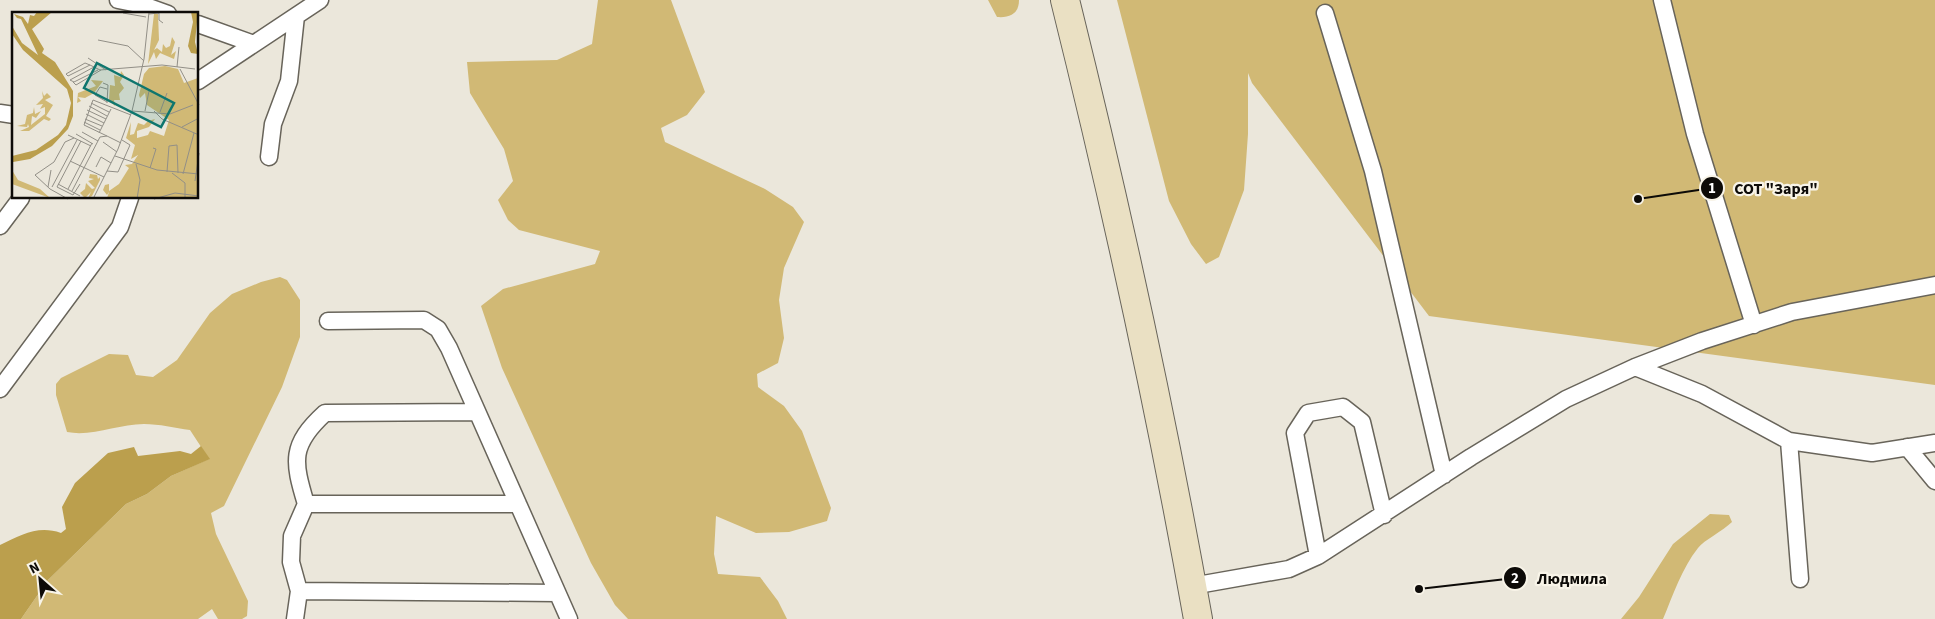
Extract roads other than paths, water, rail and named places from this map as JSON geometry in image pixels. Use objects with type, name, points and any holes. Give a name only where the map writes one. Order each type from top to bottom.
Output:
[{"type":"main road","points":[[1065,0],[1098,132],[1139,321],[1198,619]]},
{"type":"lane","points":[[118,0],[143,5],[162,12]]},
{"type":"lane","points":[[199,80],[320,0]]},
{"type":"lane","points":[[1662,0],[1696,134],[1754,324]]},
{"type":"lane","points":[[1325,13],[1373,171],[1444,475]]},
{"type":"lane","points":[[269,157],[273,124],[289,81],[296,16]]},
{"type":"lane","points":[[199,24],[254,44]]},
{"type":"lane","points":[[0,226],[20,199]]},
{"type":"lane","points":[[0,389],[120,227],[130,199]]},
{"type":"lane","points":[[1192,586],[1289,569],[1318,556],[1566,399],[1635,367],[1792,312],[1935,285]]},
{"type":"lane","points":[[328,321],[424,320],[438,329],[449,348],[569,619]]},
{"type":"lane","points":[[1635,367],[1702,394],[1789,441],[1872,453],[1935,443]]},
{"type":"lane","points":[[1318,556],[1295,433],[1308,412],[1342,406],[1362,422],[1384,515]]},
{"type":"lane","points":[[295,619],[299,591],[291,562],[292,536],[306,504],[297,476],[298,450],[307,430],[325,413],[477,412]]},
{"type":"lane","points":[[1789,441],[1800,579]]},
{"type":"lane","points":[[1907,447],[1935,481]]},
{"type":"lane","points":[[306,504],[518,504]]},
{"type":"lane","points":[[299,591],[557,593]]},
{"type":"place","name":"СОТ \"Заря\"","points":[[1638,199]]},
{"type":"place","name":"Людмила","points":[[1419,589]]}]
